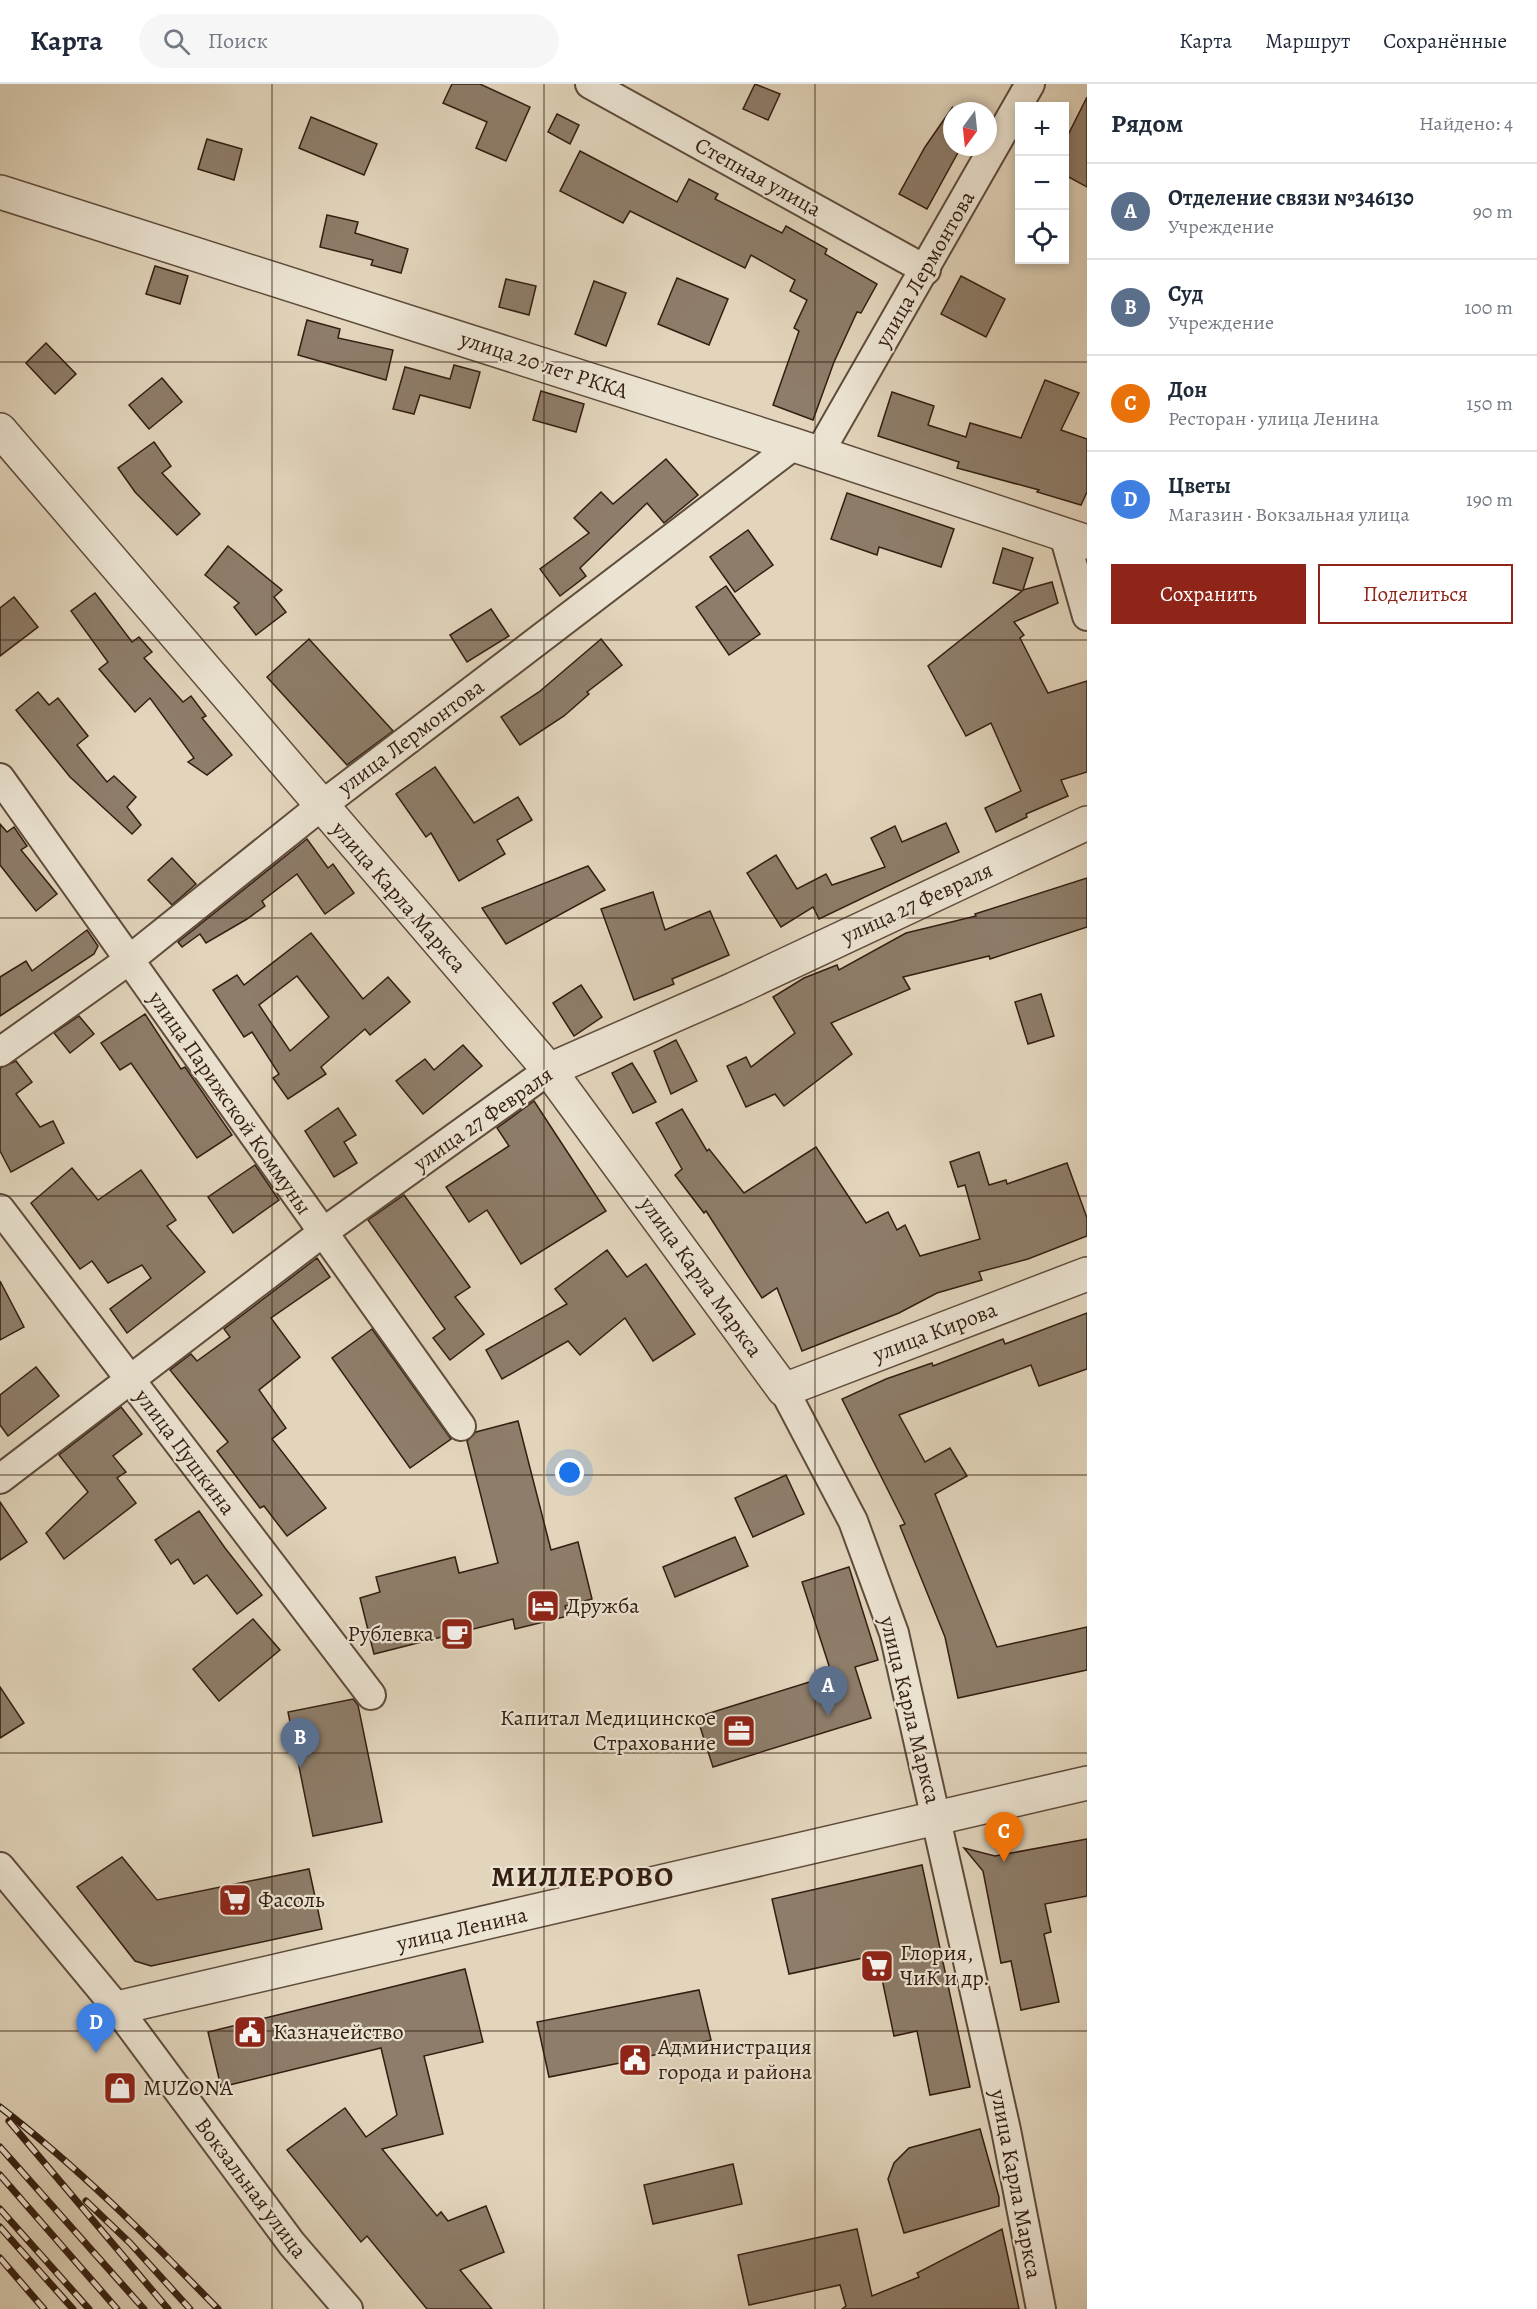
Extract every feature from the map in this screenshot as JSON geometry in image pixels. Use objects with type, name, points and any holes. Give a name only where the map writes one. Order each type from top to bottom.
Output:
[{"type":"street","name":"Степная улица","points":[[590,84],[926,270]]},
{"type":"street","name":"улица Лермонтова","points":[[0,1052],[129,960],[321,806],[807,449],[926,270],[1030,84]]},
{"type":"street","name":"улица 20 лет РККА","points":[[0,192],[807,449],[1076,539]]},
{"type":"street","name":"улица Карла Маркса","points":[[0,430],[549,1070],[784,1390],[853,1521],[894,1633],[1006,2130],[1041,2309]]},
{"type":"street","points":[[1076,539],[1087,616]]},
{"type":"street","name":"улица Парижской Коммуны","points":[[0,778],[461,1426]]},
{"type":"street","name":"улица 27 Февраля","points":[[0,1479],[322,1233],[549,1070],[734,989],[1087,823]]},
{"type":"street","name":"улица Пушкина","points":[[0,1209],[371,1695]]},
{"type":"street","name":"улица Кирова","points":[[784,1390],[1087,1274]]},
{"type":"street","name":"улица Ленина","points":[[117,2008],[1087,1782]]},
{"type":"street","name":"Вокзальная улица","points":[[0,1867],[117,2008],[292,2244],[348,2309]]},
{"type":"building","points":[[452,84],[480,84],[530,107],[506,161],[476,148],[487,122],[443,103]]},
{"type":"building","points":[[755,84],[780,94],[768,120],[743,109]]},
{"type":"building","points":[[1087,97],[1087,187],[1069,177],[1069,133]]},
{"type":"building","points":[[557,114],[579,125],[570,144],[548,132]]},
{"type":"building","points":[[311,117],[377,144],[364,175],[299,148]]},
{"type":"building","points":[[943,121],[943,156],[956,156],[927,209],[899,194],[925,147]]},
{"type":"building","points":[[207,139],[242,149],[234,180],[198,169]]},
{"type":"building","points":[[580,151],[677,202],[689,179],[718,194],[715,199],[782,233],[786,226],[827,249],[825,254],[877,284],[861,313],[857,312],[834,362],[813,420],[773,405],[799,331],[794,328],[807,300],[790,291],[795,280],[751,255],[745,268],[630,211],[623,223],[560,191]]},
{"type":"building","points":[[327,215],[358,222],[355,233],[408,249],[401,273],[371,265],[373,260],[320,247]]},
{"type":"building","points":[[155,266],[188,276],[180,304],[146,294]]},
{"type":"building","points":[[961,276],[1005,299],[986,337],[941,314]]},
{"type":"building","points":[[677,278],[728,299],[709,345],[658,324]]},
{"type":"building","points":[[506,279],[536,286],[529,315],[499,307]]},
{"type":"building","points":[[594,281],[626,293],[606,346],[575,334]]},
{"type":"building","points":[[307,320],[340,329],[338,338],[393,350],[386,380],[298,355]]},
{"type":"building","points":[[46,343],[76,374],[55,394],[26,363]]},
{"type":"building","points":[[454,365],[480,372],[470,408],[420,395],[414,414],[393,409],[405,367],[450,379]]},
{"type":"building","points":[[162,378],[182,402],[149,429],[129,405]]},
{"type":"building","points":[[1045,380],[1079,393],[1061,430],[1087,439],[1087,492],[1081,505],[1037,492],[1039,490],[957,468],[959,462],[878,436],[892,392],[934,406],[928,425],[966,437],[970,423],[1021,438]]},
{"type":"building","points":[[541,391],[584,404],[576,432],[533,420]]},
{"type":"building","points":[[154,442],[171,466],[162,473],[200,514],[177,535],[135,492],[118,468]]},
{"type":"building","points":[[666,459],[698,495],[664,523],[647,503],[580,568],[586,576],[560,596],[540,569],[589,533],[574,518],[601,492],[613,504]]},
{"type":"building","points":[[847,493],[954,529],[941,567],[879,547],[877,555],[831,539]]},
{"type":"building","points":[[748,530],[773,565],[735,592],[710,557]]},
{"type":"building","points":[[228,546],[282,590],[274,597],[286,612],[256,635],[234,607],[239,603],[205,575]]},
{"type":"building","points":[[1003,548],[1033,558],[1023,590],[1052,582],[1058,603],[1014,622],[1024,635],[1020,638],[1048,693],[1087,681],[1087,772],[1061,780],[1068,796],[1026,814],[1027,817],[996,832],[985,808],[1021,791],[991,723],[966,736],[928,666],[1022,591],[993,583]]},
{"type":"building","points":[[726,586],[760,634],[729,655],[696,607]]},
{"type":"building","points":[[95,593],[132,642],[139,637],[152,652],[144,658],[183,702],[191,696],[206,716],[202,718],[232,755],[207,775],[188,762],[194,758],[150,698],[135,712],[99,669],[108,662],[71,611]]},
{"type":"building","points":[[14,597],[38,627],[0,656],[0,608]]},
{"type":"building","points":[[491,609],[509,636],[467,662],[450,635]]},
{"type":"building","points":[[309,639],[393,731],[347,765],[267,677]]},
{"type":"building","points":[[601,639],[622,665],[587,692],[589,694],[564,716],[520,745],[501,717],[539,692]]},
{"type":"building","points":[[38,692],[49,705],[58,698],[88,736],[77,745],[107,782],[114,776],[136,797],[127,807],[141,825],[132,834],[70,777],[16,710]]},
{"type":"building","points":[[435,767],[474,823],[518,797],[532,820],[497,840],[505,854],[459,881],[431,833],[426,837],[396,794]]},
{"type":"building","points":[[946,823],[959,852],[819,919],[813,907],[781,927],[747,873],[776,855],[797,889],[826,874],[832,885],[885,867],[871,838],[895,826],[902,842]]},
{"type":"building","points":[[0,824],[7,832],[14,827],[27,846],[21,850],[57,894],[36,911],[0,865]]},
{"type":"building","points":[[307,839],[328,868],[333,864],[354,893],[325,914],[297,874],[262,901],[265,906],[247,919],[206,943],[200,934],[182,947],[178,942]]},
{"type":"building","points":[[172,858],[196,884],[172,905],[148,880]]},
{"type":"building","points":[[588,866],[605,890],[506,944],[482,908]]},
{"type":"building","points":[[1087,878],[1087,927],[990,959],[989,956],[903,977],[910,989],[831,1023],[852,1054],[784,1106],[775,1094],[746,1107],[727,1066],[746,1057],[751,1067],[795,1033],[773,997],[804,978],[837,965],[839,970],[906,933],[976,916],[975,914]]},
{"type":"building","points":[[653,892],[665,930],[710,911],[729,955],[672,979],[674,984],[634,1000],[601,909]]},
{"type":"building","points":[[87,930],[98,946],[94,954],[0,1016],[0,977],[26,961],[32,971]]},
{"type":"building","points":[[311,933],[363,999],[388,977],[410,1002],[370,1035],[365,1029],[321,1067],[326,1074],[288,1099],[273,1078],[279,1074],[252,1032],[244,1037],[213,990],[237,975],[244,985]],"holes":[[[297,976],[329,1017],[290,1051],[259,1005]]]},
{"type":"building","points":[[581,985],[602,1017],[574,1036],[553,1003]]},
{"type":"building","points":[[1041,994],[1054,1036],[1028,1044],[1015,1002]]},
{"type":"building","points":[[145,1014],[181,1069],[185,1067],[232,1135],[197,1158],[131,1063],[120,1070],[101,1043]]},
{"type":"building","points":[[79,1016],[94,1034],[70,1053],[54,1033]]},
{"type":"building","points":[[676,1040],[697,1081],[671,1094],[654,1051]]},
{"type":"building","points":[[463,1045],[482,1066],[423,1114],[396,1081],[425,1059],[434,1070]]},
{"type":"building","points":[[16,1061],[32,1082],[16,1094],[40,1127],[53,1121],[64,1143],[11,1172],[0,1151],[0,1068]]},
{"type":"building","points":[[632,1063],[656,1102],[633,1113],[612,1073]]},
{"type":"building","points":[[534,1101],[606,1211],[521,1264],[487,1210],[469,1222],[446,1187],[509,1146],[497,1128]]},
{"type":"building","points":[[338,1108],[356,1135],[344,1142],[357,1163],[334,1177],[305,1131]]},
{"type":"building","points":[[682,1109],[707,1151],[709,1149],[744,1193],[816,1147],[866,1223],[888,1212],[897,1230],[905,1225],[920,1256],[980,1239],[965,1185],[958,1187],[950,1162],[979,1152],[989,1185],[1006,1180],[1007,1184],[1067,1163],[1087,1218],[1087,1236],[1028,1259],[979,1272],[982,1280],[937,1293],[899,1313],[802,1351],[777,1288],[762,1298],[706,1211],[704,1213],[675,1175],[682,1169],[656,1123]]},
{"type":"building","points":[[255,1165],[279,1200],[233,1233],[208,1197]]},
{"type":"building","points":[[72,1168],[98,1200],[141,1170],[176,1220],[167,1226],[205,1272],[127,1333],[110,1309],[151,1278],[142,1265],[108,1283],[92,1261],[80,1269],[31,1203]]},
{"type":"building","points":[[404,1195],[470,1287],[455,1297],[484,1334],[450,1360],[433,1338],[445,1329],[368,1220]]},
{"type":"building","points":[[607,1250],[627,1277],[646,1264],[695,1334],[653,1361],[625,1318],[580,1355],[568,1341],[502,1379],[486,1350],[567,1304],[555,1289]]},
{"type":"building","points":[[317,1258],[330,1277],[271,1318],[300,1357],[259,1390],[286,1428],[272,1439],[326,1508],[287,1536],[264,1506],[260,1508],[217,1451],[228,1442],[170,1370],[191,1354],[197,1361],[230,1337],[224,1329]]},
{"type":"building","points":[[0,1281],[24,1327],[0,1340]]},
{"type":"building","points":[[1087,1313],[1087,1369],[1039,1386],[1031,1365],[899,1415],[925,1462],[950,1448],[967,1476],[935,1494],[997,1647],[1087,1627],[1087,1670],[958,1698],[945,1637],[900,1526],[905,1524],[842,1399],[886,1379],[932,1363],[933,1366],[1003,1339],[1005,1344]]},
{"type":"building","points":[[372,1329],[451,1439],[410,1468],[332,1358]]},
{"type":"building","points":[[36,1367],[59,1396],[8,1436],[0,1425],[0,1395]]},
{"type":"building","points":[[121,1407],[142,1434],[113,1456],[126,1472],[117,1478],[136,1503],[64,1559],[46,1533],[88,1492],[59,1455]]},
{"type":"building","points":[[518,1421],[551,1550],[578,1542],[592,1599],[565,1606],[568,1616],[515,1629],[513,1619],[374,1654],[360,1598],[380,1592],[376,1577],[455,1557],[459,1573],[498,1563],[467,1441],[476,1432]]},
{"type":"building","points":[[786,1475],[804,1514],[753,1537],[735,1498]]},
{"type":"building","points":[[0,1502],[27,1542],[0,1560]]},
{"type":"building","points":[[199,1511],[262,1595],[237,1614],[207,1575],[194,1584],[178,1559],[171,1564],[155,1540]]},
{"type":"building","points":[[735,1537],[748,1566],[675,1597],[663,1567]]},
{"type":"building","points":[[849,1567],[878,1660],[855,1667],[871,1718],[713,1767],[697,1717],[832,1675],[802,1582]]},
{"type":"building","points":[[253,1619],[280,1650],[219,1701],[193,1669]]},
{"type":"building","points":[[0,1687],[24,1723],[0,1738]]},
{"type":"building","points":[[353,1699],[358,1705],[382,1822],[313,1836],[288,1712]]},
{"type":"building","points":[[1087,1839],[1087,1896],[1045,1904],[1051,1932],[1044,1934],[1059,2002],[1021,2010],[1011,1961],[1001,1963],[983,1871],[964,1848],[995,1856]]},
{"type":"building","points":[[122,1857],[157,1900],[309,1869],[322,1929],[151,1966],[135,1961],[77,1887]]},
{"type":"building","points":[[922,1865],[970,2087],[930,2095],[917,2031],[894,2036],[877,1955],[789,1974],[772,1899]]},
{"type":"building","points":[[465,1969],[483,2042],[424,2056],[443,2134],[382,2149],[437,2216],[441,2212],[448,2221],[486,2206],[504,2252],[460,2270],[492,2309],[427,2309],[367,2236],[361,2242],[287,2150],[345,2108],[366,2137],[397,2115],[381,2048],[221,2087],[208,2032]]},
{"type":"building","points":[[699,1990],[711,2040],[635,2060],[549,2077],[537,2022]]},
{"type":"building","points":[[980,2129],[999,2197],[999,2206],[904,2233],[888,2179],[894,2163],[909,2148]]},
{"type":"building","points":[[733,2164],[742,2204],[653,2224],[644,2185]]},
{"type":"building","points":[[857,2229],[872,2296],[919,2277],[917,2273],[1002,2229],[1019,2309],[842,2309],[846,2306],[840,2285],[749,2305],[738,2255]]},
{"type":"railway","points":[[0,2107],[86,2179],[218,2309]]},
{"type":"railway","points":[[9,2121],[168,2309]]},
{"type":"railway","points":[[0,2147],[144,2309]]},
{"type":"railway","points":[[0,2175],[117,2309]]},
{"type":"railway","points":[[86,2201],[130,2243],[190,2309]]},
{"type":"railway","points":[[0,2209],[89,2309]]},
{"type":"railway","points":[[0,2227],[73,2309]]},
{"type":"railway","points":[[0,2258],[44,2309]]},
{"type":"place","name":"Дружба","points":[[543,1606]]},
{"type":"place","name":"Рублевка","points":[[457,1634]]},
{"type":"place","name":"Отделение связи №346130","points":[[828,1716]]},
{"type":"place","name":"Капитал Медицинское Страхование","points":[[739,1731]]},
{"type":"place","name":"Суд","points":[[300,1768]]},
{"type":"place","name":"Дон","points":[[1004,1862]]},
{"type":"place","name":"Фасоль","points":[[235,1900]]},
{"type":"place","name":"Глория, ЧиК и др.","points":[[877,1966]]},
{"type":"place","name":"Казначейство","points":[[250,2032]]},
{"type":"place","name":"Цветы","points":[[96,2053]]},
{"type":"place","name":"Администрация города и района","points":[[635,2060]]},
{"type":"place","name":"MUZONA","points":[[120,2088]]},
{"type":"district","name":"МИЛЛЕРОВО","points":[[583,1877]]}]
